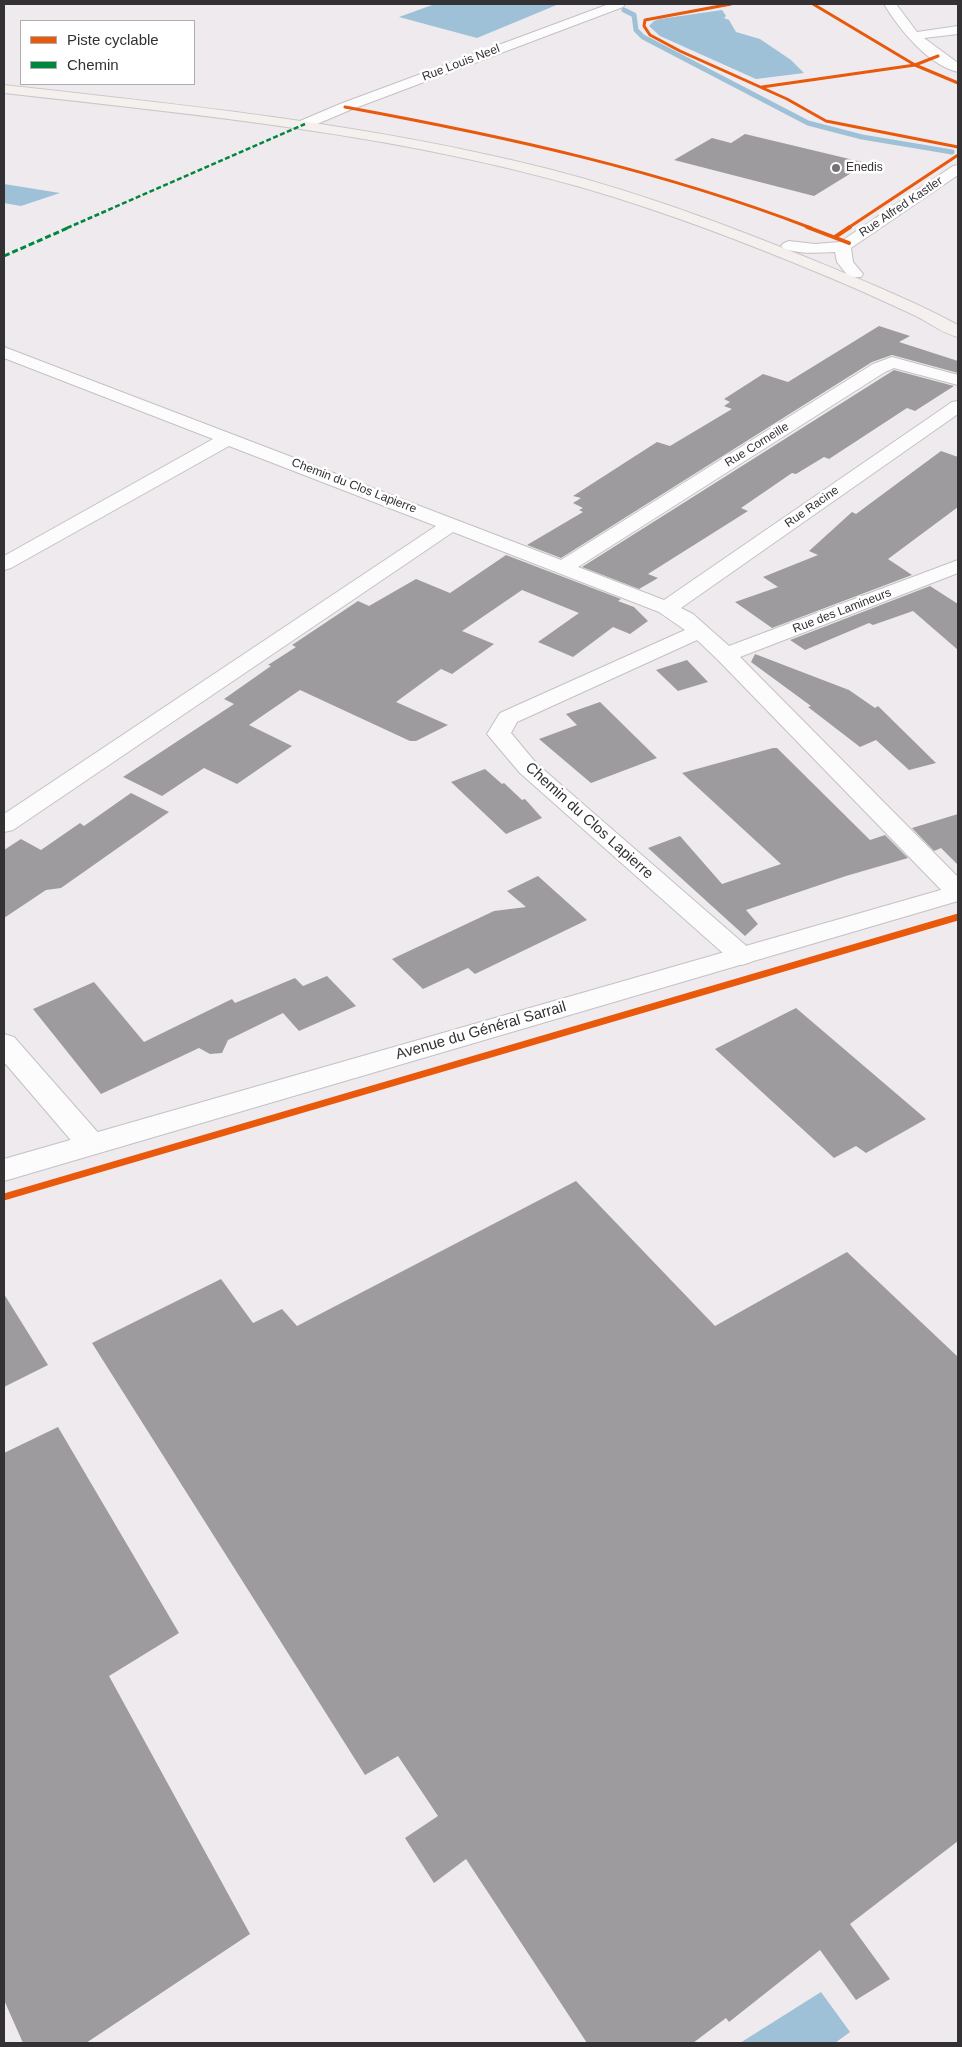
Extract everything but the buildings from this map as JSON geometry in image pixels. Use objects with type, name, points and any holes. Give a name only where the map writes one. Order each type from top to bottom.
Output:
[{"type":"main road","points":[[4,84],[309,122],[457,147],[586,178],[654,198],[788,246],[855,274],[887,290],[914,308],[958,332]]},
{"type":"main road","points":[[4,89],[309,122],[513,165],[645,202],[766,246],[914,308]]},
{"type":"street","name":"Rue Louis Neel","points":[[309,122],[619,4]]},
{"type":"street","points":[[890,4],[899,19],[914,36],[938,56],[958,68]]},
{"type":"street","points":[[920,21],[932,34],[958,55]]},
{"type":"street","points":[[914,36],[958,30]]},
{"type":"street","name":"Rue Alfred Kastler","points":[[788,246],[815,249],[844,246],[958,169]]},
{"type":"street","name":"Rue Alfred Kastler","points":[[844,246],[842,256],[846,265],[855,274]]},
{"type":"street","name":"Chemin du Clos Lapierre","points":[[4,352],[666,608],[685,619],[726,655],[958,892]]},
{"type":"street","name":"Rue Corneille","points":[[564,567],[885,365],[892,362],[908,365],[958,380]]},
{"type":"street","name":"Rue Racine","points":[[666,608],[958,406]]},
{"type":"street","points":[[4,564],[229,438]]},
{"type":"street","points":[[4,825],[452,524]]},
{"type":"street","name":"Rue des Lamineurs","points":[[726,655],[958,566]]},
{"type":"street","name":"Chemin du Clos Lapierre","points":[[698,632],[508,718],[499,734],[528,768],[742,956]]},
{"type":"street","name":"Avenue du Général Sarrail","points":[[4,1170],[958,892]]},
{"type":"street","points":[[4,1044],[91,1144]]},
{"type":"water","points":[[435,4],[559,4],[477,38],[399,17]]},
{"type":"water","points":[[722,10],[726,16],[724,18],[729,20],[736,32],[760,39],[791,60],[804,73],[756,79],[660,36],[649,26],[654,21],[660,19]]},
{"type":"water","points":[[4,184],[60,193],[21,206],[4,203]]},
{"type":"water","points":[[821,1992],[850,2032],[835,2043],[740,2043]]},
{"type":"waterway","points":[[624,10],[634,15],[636,30],[643,37],[808,123],[862,137],[952,152]]},
{"type":"marked path","points":[[4,256],[305,124]]},
{"type":"cycle path","points":[[731,4],[645,20],[644,26],[650,35],[680,51],[787,99],[826,121],[958,147]]},
{"type":"cycle path","points":[[762,87],[915,65],[813,4]]},
{"type":"cycle path","points":[[938,56],[915,65],[958,83]]},
{"type":"cycle path","points":[[345,107],[474,132],[601,162],[726,198],[788,219],[849,243]]},
{"type":"cycle path","points":[[835,237],[958,155]]},
{"type":"cycle path","points":[[4,1197],[958,917]]},
{"type":"place","name":"Enedis","points":[[836,168]]}]
